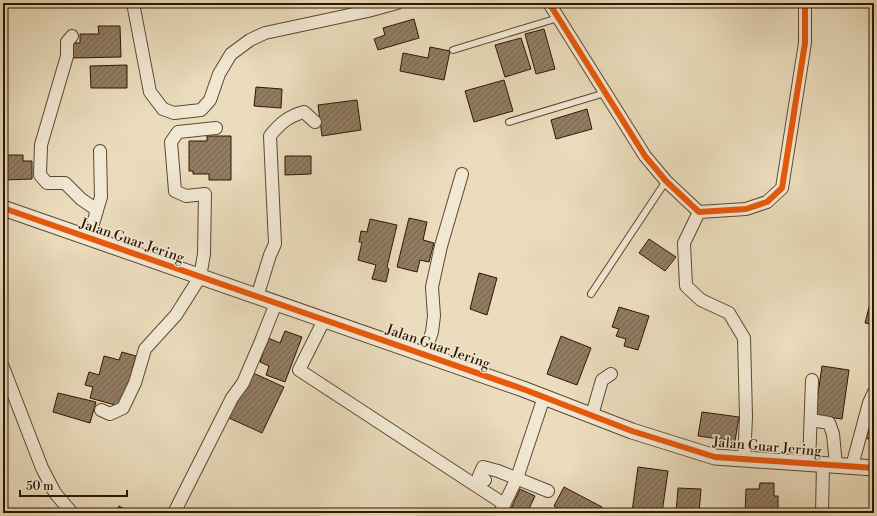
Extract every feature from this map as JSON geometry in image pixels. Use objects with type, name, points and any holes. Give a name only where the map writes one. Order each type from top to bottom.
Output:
[{"type":"street","points":[[133,3],[150,92],[163,109],[174,113],[201,110],[210,100],[219,74],[231,54],[250,40],[265,33],[368,11],[397,3]]},
{"type":"street","points":[[549,3],[645,156],[666,181],[699,212],[746,209],[767,202],[782,188],[806,43],[806,3]]},
{"type":"street","points":[[72,36],[66,42],[66,56],[42,145],[40,175],[47,183],[65,183],[81,199],[97,210]]},
{"type":"street","points":[[257,297],[275,244],[270,136],[292,116],[304,112],[315,122]]},
{"type":"street","points":[[100,410],[110,414],[123,408],[135,383],[145,350],[176,315],[200,277],[204,254],[205,194],[186,196],[175,191],[171,142],[178,132],[216,128]]},
{"type":"street","points":[[89,238],[102,197],[100,151]]},
{"type":"street","points":[[424,355],[432,332],[434,316],[432,287],[441,246],[462,174]]},
{"type":"street","name":"Jalan Guar Jering","points":[[3,208],[544,397],[632,431],[715,457],[874,468]]},
{"type":"street","points":[[699,212],[684,243],[686,286],[701,300],[729,313],[744,338],[746,417],[744,459]]},
{"type":"street","points":[[174,513],[232,398],[243,383],[276,303]]},
{"type":"street","points":[[324,320],[298,370],[502,509],[517,478],[544,397]]},
{"type":"street","points":[[3,367],[42,468],[55,494],[72,513]]},
{"type":"street","points":[[592,415],[602,380],[611,374]]},
{"type":"street","points":[[812,380],[811,420],[823,464],[822,513]]},
{"type":"street","points":[[852,466],[869,403],[874,392]]},
{"type":"street","points":[[811,420],[829,424],[833,434]]},
{"type":"street","points":[[823,464],[833,434],[840,422]]},
{"type":"street","points":[[485,480],[480,476],[484,467],[517,478],[548,491]]},
{"type":"lane","points":[[453,50],[558,18]]},
{"type":"lane","points":[[509,122],[605,93]]},
{"type":"lane","points":[[591,294],[666,181]]},
{"type":"building","points":[[414,19],[419,38],[378,50],[374,39],[385,35],[383,28]]},
{"type":"building","points":[[98,26],[120,26],[121,57],[70,58],[70,43],[80,43],[80,34],[99,34]]},
{"type":"building","points":[[544,29],[555,69],[536,74],[525,34]]},
{"type":"building","points":[[521,38],[531,69],[505,77],[495,45]]},
{"type":"building","points":[[430,47],[450,51],[444,80],[400,71],[403,53],[428,58]]},
{"type":"building","points":[[127,65],[127,88],[91,88],[90,66]]},
{"type":"building","points":[[504,80],[513,111],[474,122],[465,91]]},
{"type":"building","points":[[256,87],[282,89],[281,108],[254,106]]},
{"type":"building","points":[[357,100],[361,130],[322,136],[318,105]]},
{"type":"building","points":[[587,109],[592,129],[556,139],[551,120]]},
{"type":"building","points":[[207,136],[231,136],[231,180],[209,180],[209,174],[193,174],[193,171],[189,171],[189,141],[207,141]]},
{"type":"building","points":[[3,149],[5,149],[5,155],[23,155],[23,161],[32,161],[32,179],[3,180]]},
{"type":"building","points":[[285,156],[311,156],[311,174],[285,175]]},
{"type":"building","points":[[409,218],[427,222],[423,240],[434,243],[429,262],[420,260],[417,272],[397,267]]},
{"type":"building","points":[[370,219],[397,225],[387,267],[389,269],[386,282],[372,279],[376,265],[358,260],[362,242],[359,242],[361,231],[367,232]]},
{"type":"building","points":[[649,239],[676,257],[665,271],[639,253]]},
{"type":"building","points":[[479,273],[497,278],[487,315],[470,309]]},
{"type":"building","points":[[874,292],[874,325],[865,323]]},
{"type":"building","points":[[619,307],[649,316],[638,350],[624,346],[626,339],[616,336],[619,329],[612,327]]},
{"type":"building","points":[[285,331],[302,337],[285,382],[266,375],[269,366],[260,362],[268,338],[280,343]]},
{"type":"building","points":[[561,336],[591,348],[577,385],[547,374]]},
{"type":"building","points":[[122,352],[136,356],[122,407],[90,398],[93,387],[85,385],[89,372],[99,375],[104,356],[119,360]]},
{"type":"building","points":[[822,366],[849,370],[842,419],[815,415]]},
{"type":"building","points":[[251,372],[284,387],[262,433],[229,418]]},
{"type":"building","points":[[58,393],[96,402],[90,423],[53,412]]},
{"type":"building","points":[[869,409],[874,410],[874,440],[864,438]]},
{"type":"building","points":[[702,412],[739,417],[735,441],[698,436]]},
{"type":"building","points":[[638,467],[668,471],[662,513],[632,512]]},
{"type":"building","points":[[760,483],[774,483],[774,496],[778,496],[778,513],[745,513],[746,489],[759,489]]},
{"type":"building","points":[[564,487],[602,507],[598,513],[566,513],[554,506]]},
{"type":"building","points":[[678,488],[701,489],[699,513],[676,513]]},
{"type":"building","points":[[520,489],[535,496],[527,513],[509,513]]},
{"type":"building","points":[[119,506],[132,513],[116,513]]},
{"type":"cycle path","points":[[549,3],[645,156],[666,181],[699,212],[746,209],[767,202],[782,188],[805,43],[805,3]]},
{"type":"cycle path","points":[[3,208],[523,389],[632,431],[715,457],[874,468]]}]
